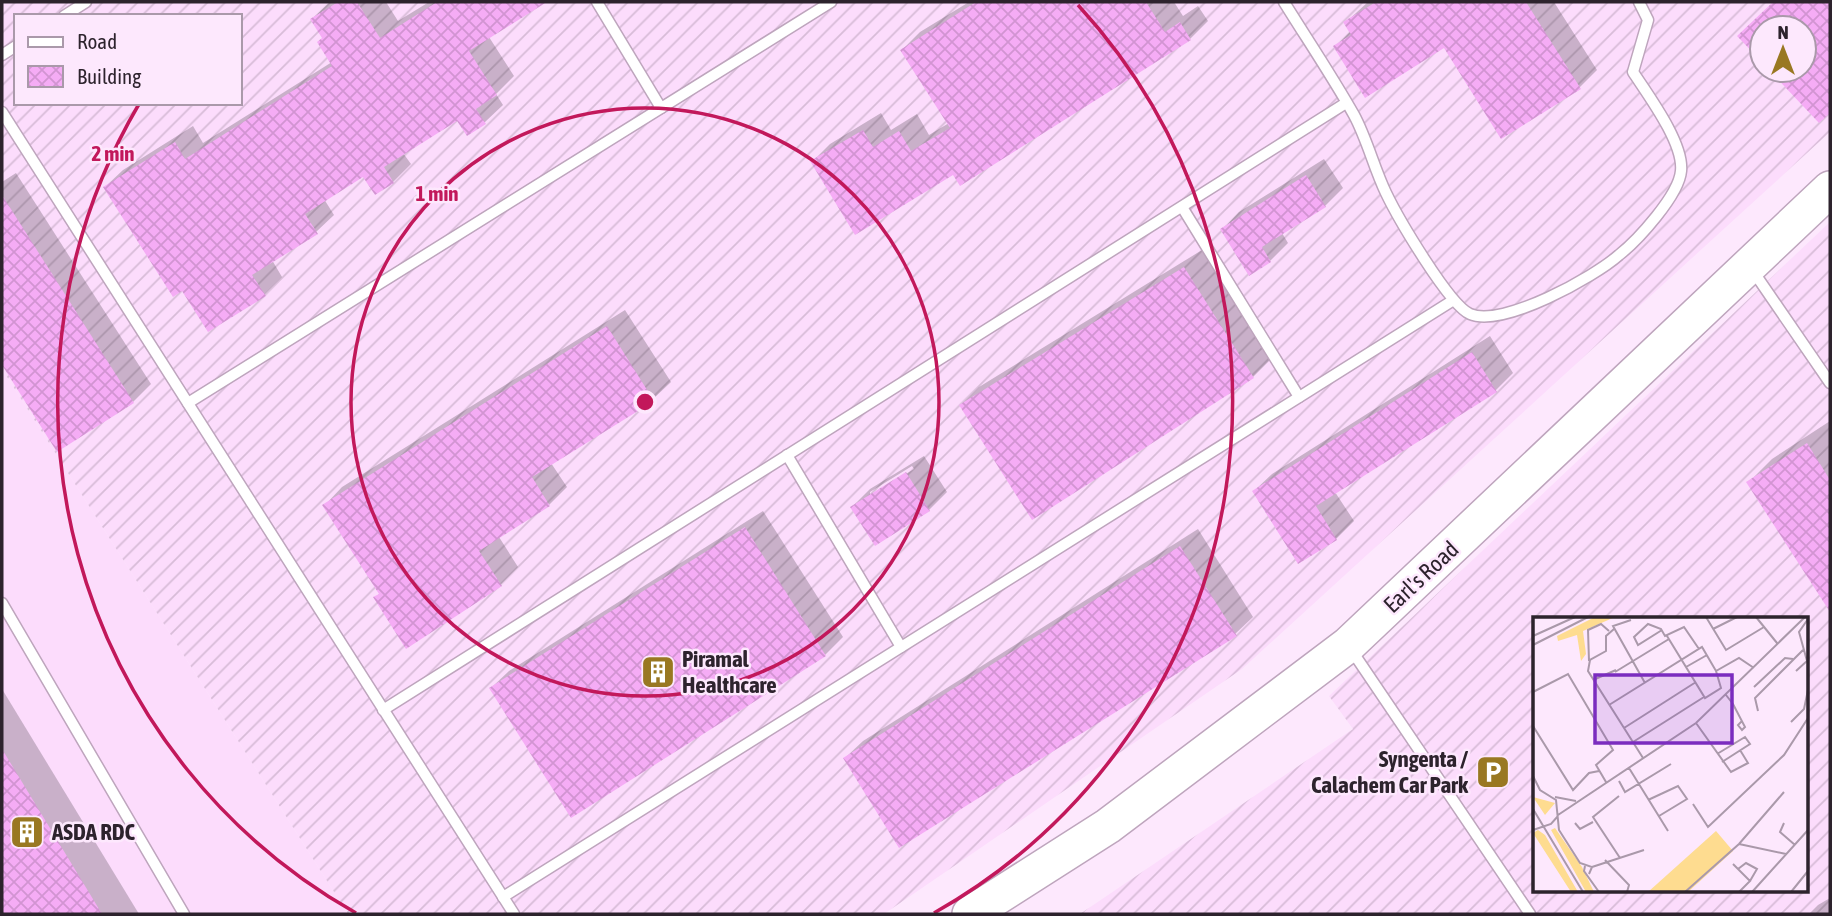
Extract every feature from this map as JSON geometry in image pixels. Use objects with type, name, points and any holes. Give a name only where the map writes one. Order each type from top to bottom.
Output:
[{"type":"main road","name":"Earl's Road","points":[[970,914],[1108,826],[1348,645],[1830,189]]},
{"type":"lane","points":[[67,14],[86,2]]},
{"type":"lane","points":[[597,2],[661,108]]},
{"type":"lane","points":[[188,404],[831,2]]},
{"type":"lane","points":[[1284,2],[1346,103],[1387,195],[1452,300],[1471,315],[1504,315],[1562,291],[1619,256],[1662,212],[1682,172],[1678,152],[1661,116],[1633,72],[1648,20],[1639,2]]},
{"type":"lane","points":[[383,710],[1346,103]]},
{"type":"lane","points":[[2,112],[514,914]]},
{"type":"lane","points":[[1182,207],[1299,397]]},
{"type":"lane","points":[[1749,266],[1830,383]]},
{"type":"lane","points":[[503,897],[1452,300]]},
{"type":"lane","points":[[787,455],[901,647]]},
{"type":"lane","points":[[2,603],[184,914]]},
{"type":"lane","points":[[1348,645],[1530,914]]},
{"type":"shaded area","points":[[2,2],[1830,2],[1830,132],[1242,669],[884,914],[348,914],[2,369]]},
{"type":"shaded area","points":[[1830,222],[1830,914],[1080,914],[1353,729],[1329,696]]},
{"type":"shaded area","points":[[2,369],[348,914],[2,914]]},
{"type":"building","points":[[338,2],[357,2],[380,38],[437,2],[547,2],[469,51],[497,95],[476,109],[486,124],[467,136],[457,121],[384,167],[394,183],[375,195],[363,177],[305,214],[318,234],[252,275],[266,296],[208,332],[182,291],[173,297],[103,187],[175,142],[185,159],[332,66],[317,42],[322,38],[310,19]]},
{"type":"building","points":[[976,2],[1146,2],[1165,32],[1180,22],[1191,40],[960,186],[953,175],[855,235],[810,161],[863,130],[873,147],[899,131],[911,151],[950,128],[900,50]]},
{"type":"building","points":[[1376,2],[1526,2],[1581,89],[1501,139],[1444,48],[1365,98],[1333,46],[1351,35],[1343,22]]},
{"type":"building","points":[[1773,2],[1830,2],[1830,113],[1819,123],[1782,84],[1818,84],[1818,14],[1760,14]]},
{"type":"building","points":[[1748,26],[1748,47],[1737,36]]},
{"type":"building","points":[[1306,175],[1326,207],[1262,247],[1271,262],[1249,276],[1220,229]]},
{"type":"building","points":[[2,195],[134,403],[57,452],[2,365]]},
{"type":"building","points":[[1184,267],[1254,378],[1032,520],[959,405]]},
{"type":"building","points":[[607,326],[654,401],[532,477],[550,506],[479,551],[502,586],[406,649],[373,597],[379,594],[322,505]]},
{"type":"building","points":[[1472,352],[1497,392],[1316,506],[1337,540],[1298,564],[1252,491]]},
{"type":"building","points":[[1807,443],[1830,480],[1830,612],[1746,482]]},
{"type":"building","points":[[906,472],[930,511],[875,546],[850,507]]},
{"type":"building","name":"Piramal Healthcare","points":[[745,527],[826,656],[571,818],[489,688]]},
{"type":"building","points":[[1180,546],[1237,636],[899,848],[843,758]]},
{"type":"building","name":"ASDA RDC","points":[[2,749],[102,914],[2,914]]},
{"type":"place","name":"Piramal Healthcare","points":[[658,672]]},
{"type":"place","name":"Syngenta / Calachem Car Park","points":[[1493,772]]},
{"type":"place","name":"ASDA RDC","points":[[27,832]]}]
